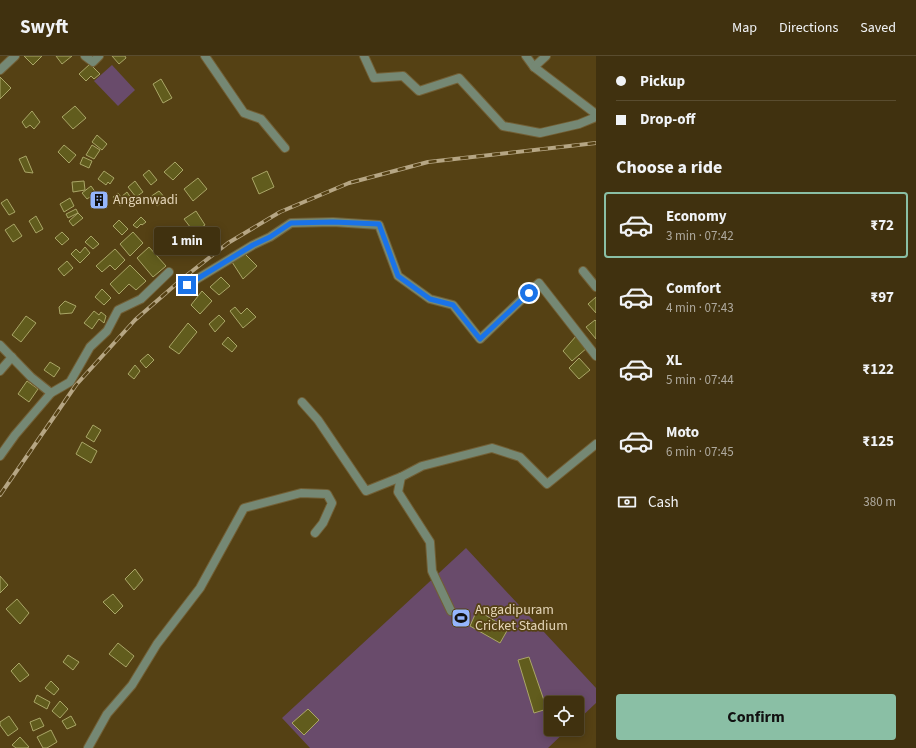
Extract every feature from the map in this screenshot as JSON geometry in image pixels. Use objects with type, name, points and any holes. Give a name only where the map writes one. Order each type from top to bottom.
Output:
[{"type":"street","points":[[0,70],[15,56]]},
{"type":"street","points":[[85,56],[94,62],[99,56]]},
{"type":"street","points":[[205,56],[244,113],[261,119],[285,148]]},
{"type":"street","points":[[364,56],[374,78],[403,76],[419,91],[459,78],[503,126],[540,133],[579,124],[596,116],[534,67],[526,56]]},
{"type":"street","points":[[534,67],[546,56]]},
{"type":"street","points":[[187,285],[253,245],[270,237],[291,223],[333,222],[379,224],[398,276],[430,299],[453,305],[480,339],[539,283],[596,356]]},
{"type":"street","points":[[583,271],[596,287]]},
{"type":"street","points":[[0,456],[15,435],[50,393],[70,382],[90,348],[107,331],[118,310],[141,299],[169,272]]},
{"type":"street","points":[[0,345],[50,393]]},
{"type":"street","points":[[0,371],[12,357]]},
{"type":"street","points":[[302,402],[318,420],[366,491],[422,466],[492,448],[520,457],[547,484],[596,444]]},
{"type":"street","points":[[400,477],[398,492],[430,542],[432,571],[451,611]]},
{"type":"street","points":[[88,748],[107,714],[132,685],[157,644],[200,588],[244,508],[302,493],[328,494],[332,503],[323,523],[315,533]]},
{"type":"shaded area","points":[[112,65],[135,90],[118,106],[94,81]]},
{"type":"shaded area","name":"Angadipuram Cricket Stadium","points":[[466,548],[596,688],[596,703],[584,714],[584,696],[544,696],[544,736],[561,736],[548,748],[310,748],[282,718]]},
{"type":"building","points":[[24,56],[42,56],[33,65]]},
{"type":"building","points":[[56,56],[72,56],[62,64]]},
{"type":"building","points":[[112,56],[125,56],[126,58],[119,64]]},
{"type":"building","points":[[90,64],[100,74],[94,79],[91,76],[86,81],[79,74]]},
{"type":"building","points":[[0,77],[11,88],[0,99]]},
{"type":"building","points":[[161,79],[172,98],[163,103],[153,84]]},
{"type":"building","points":[[75,106],[86,118],[73,129],[62,117]]},
{"type":"building","points":[[32,111],[40,122],[34,129],[30,125],[26,128],[22,122]]},
{"type":"building","points":[[97,135],[107,144],[102,150],[92,142]]},
{"type":"building","points":[[64,145],[76,155],[69,163],[58,152]]},
{"type":"building","points":[[92,145],[100,150],[94,159],[86,155]]},
{"type":"building","points":[[26,156],[33,173],[25,172],[19,159]]},
{"type":"building","points":[[83,157],[92,161],[89,168],[80,164]]},
{"type":"building","points":[[175,162],[183,170],[173,180],[164,172]]},
{"type":"building","points":[[149,170],[157,180],[151,185],[143,175]]},
{"type":"building","points":[[104,171],[114,178],[110,184],[108,182],[106,185],[98,179]]},
{"type":"building","points":[[267,171],[274,187],[259,194],[252,178]]},
{"type":"building","points":[[198,178],[207,189],[193,201],[184,189]]},
{"type":"building","points":[[84,181],[85,190],[73,192],[72,182]]},
{"type":"building","points":[[135,181],[143,192],[136,197],[128,187]]},
{"type":"building","points":[[91,186],[96,193],[87,199],[82,193]]},
{"type":"building","points":[[159,191],[166,199],[157,206],[150,197]]},
{"type":"building","points":[[127,192],[131,198],[120,206],[113,197],[118,193],[121,197]]},
{"type":"building","name":"Anganwadi","points":[[102,193],[106,200],[97,207],[92,200]]},
{"type":"building","points":[[70,198],[74,206],[64,212],[60,204]]},
{"type":"building","points":[[7,199],[15,212],[9,215],[1,203]]},
{"type":"building","points":[[76,209],[78,213],[68,218],[66,214]]},
{"type":"building","points":[[196,211],[205,225],[194,232],[184,219]]},
{"type":"building","points":[[78,213],[83,218],[73,226],[69,221]]},
{"type":"building","points":[[36,216],[43,229],[36,233],[29,221]]},
{"type":"building","points":[[141,217],[146,222],[137,228],[133,225]]},
{"type":"building","points":[[119,220],[128,229],[122,235],[113,226]]},
{"type":"building","points":[[14,224],[22,236],[13,242],[5,230]]},
{"type":"building","points":[[62,232],[69,239],[62,245],[55,238]]},
{"type":"building","points":[[133,232],[143,243],[130,256],[120,244]]},
{"type":"building","points":[[171,235],[181,241],[172,253],[162,248]]},
{"type":"building","points":[[91,236],[99,244],[93,249],[85,242]]},
{"type":"building","points":[[85,247],[90,253],[80,263],[71,254],[76,249],[80,253]]},
{"type":"building","points":[[149,247],[166,266],[153,277],[137,258]]},
{"type":"building","points":[[115,249],[125,260],[115,270],[110,265],[102,272],[96,266]]},
{"type":"building","points":[[245,254],[257,266],[243,279],[232,262]]},
{"type":"building","points":[[67,261],[73,268],[64,276],[58,269]]},
{"type":"building","points":[[130,265],[146,281],[136,290],[129,284],[119,294],[110,284]]},
{"type":"building","points":[[221,277],[230,286],[219,295],[210,287]]},
{"type":"building","points":[[102,289],[111,298],[104,305],[95,297]]},
{"type":"building","points":[[202,291],[212,301],[200,314],[191,305]]},
{"type":"building","points":[[596,297],[596,313],[588,304]]},
{"type":"building","points":[[65,301],[76,306],[72,313],[60,314],[59,307]]},
{"type":"building","points":[[235,307],[241,314],[247,308],[256,317],[243,328],[230,311]]},
{"type":"building","points":[[94,311],[99,315],[101,312],[106,316],[104,323],[99,319],[92,329],[84,323]]},
{"type":"building","points":[[219,315],[225,321],[215,332],[209,324]]},
{"type":"building","points":[[26,316],[36,323],[21,342],[12,335]]},
{"type":"building","points":[[595,320],[596,321],[596,339],[586,327]]},
{"type":"building","points":[[188,323],[197,332],[179,354],[169,347]]},
{"type":"building","points":[[577,335],[588,347],[572,361],[563,351]]},
{"type":"building","points":[[228,337],[237,346],[232,352],[222,344]]},
{"type":"building","points":[[148,354],[154,360],[146,368],[140,361]]},
{"type":"building","points":[[579,358],[590,370],[579,379],[569,368]]},
{"type":"building","points":[[50,362],[60,368],[54,377],[44,370]]},
{"type":"building","points":[[135,365],[140,371],[134,379],[128,374]]},
{"type":"building","points":[[27,381],[38,389],[29,402],[18,394]]},
{"type":"building","points":[[93,425],[101,430],[94,442],[86,437]]},
{"type":"building","points":[[82,442],[97,451],[91,463],[76,454]]},
{"type":"building","points":[[135,569],[143,580],[134,590],[125,579]]},
{"type":"building","points":[[0,576],[8,585],[0,593]]},
{"type":"building","points":[[113,594],[123,606],[115,614],[103,602]]},
{"type":"building","points":[[17,599],[29,613],[20,624],[6,609]]},
{"type":"building","points":[[477,610],[508,629],[500,643],[470,626]]},
{"type":"building","points":[[118,643],[134,656],[126,667],[109,654]]},
{"type":"building","points":[[68,655],[79,662],[73,670],[63,662]]},
{"type":"building","points":[[529,657],[544,700],[544,710],[534,713],[518,660]]},
{"type":"building","points":[[19,663],[29,675],[20,682],[11,671]]},
{"type":"building","points":[[51,681],[59,689],[54,695],[45,688]]},
{"type":"building","points":[[37,695],[50,702],[47,709],[34,702]]},
{"type":"building","points":[[60,701],[68,709],[60,718],[52,711]]},
{"type":"building","points":[[308,709],[319,720],[304,735],[292,723]]},
{"type":"building","points":[[9,716],[18,729],[8,736],[0,725],[0,722]]},
{"type":"building","points":[[71,716],[76,725],[67,729],[62,721]]},
{"type":"building","points":[[40,718],[44,726],[33,731],[30,722]]},
{"type":"building","points":[[51,730],[57,742],[47,748],[43,748],[37,737]]},
{"type":"building","points":[[20,737],[29,747],[16,748],[12,745]]},
{"type":"railway","points":[[0,495],[76,385],[135,320],[182,279],[228,243],[280,212],[349,183],[428,162],[596,143]]},
{"type":"place","name":"Anganwadi","points":[[99,200]]},
{"type":"place","name":"Angadipuram Cricket Stadium","points":[[461,618]]},
{"type":"route","points":[[187,285],[253,245],[270,237],[291,223],[333,222],[379,224],[398,276],[430,299],[453,305],[480,339],[529,293]]}]
